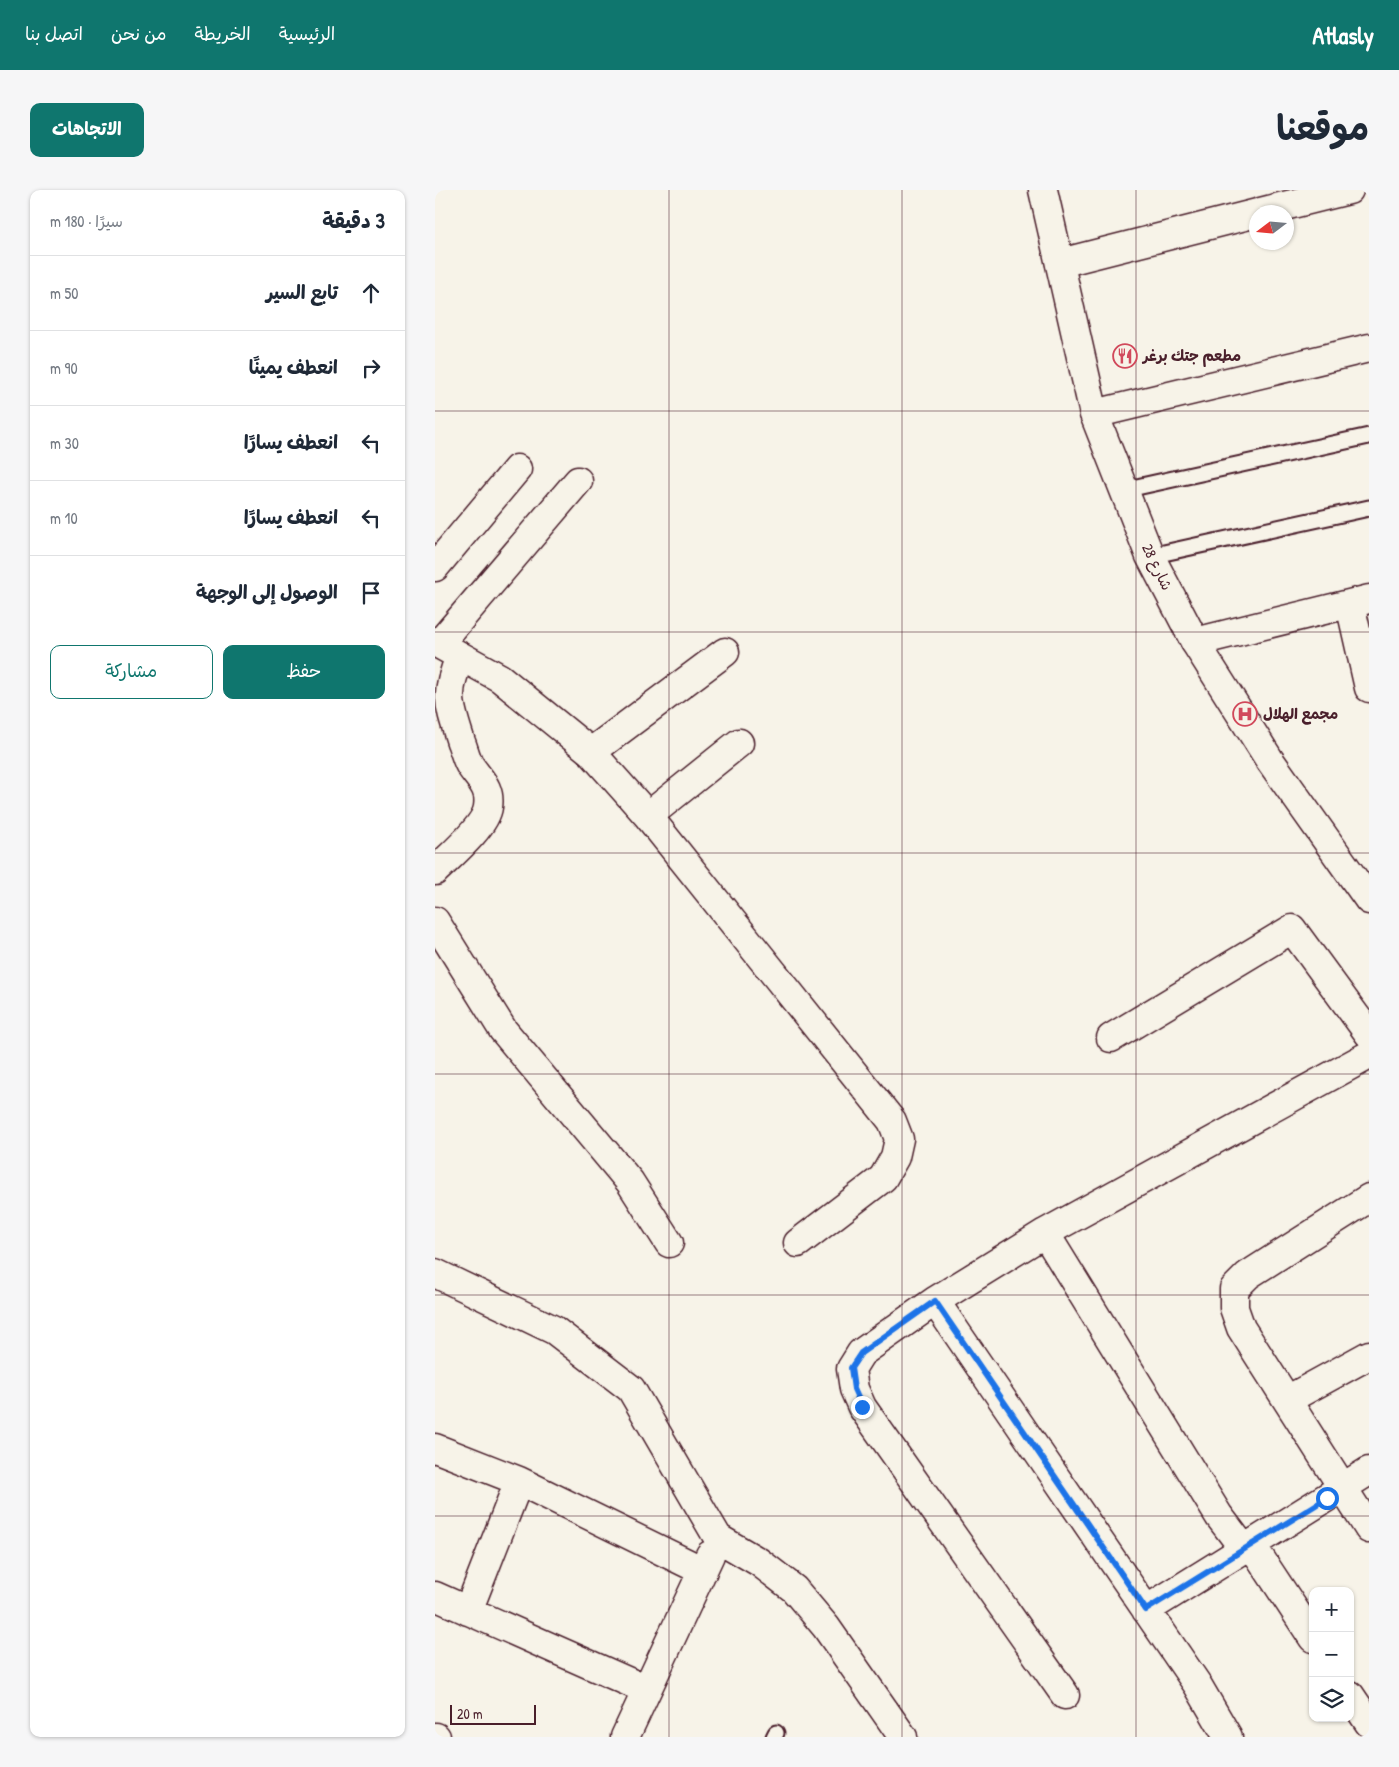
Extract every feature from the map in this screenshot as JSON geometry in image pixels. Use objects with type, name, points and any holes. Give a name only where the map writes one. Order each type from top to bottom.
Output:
[{"type":"street","name":"شارع 28","points":[[1043,190],[1094,414],[1151,556],[1195,642],[1269,759],[1369,900]]},
{"type":"street","points":[[1290,205],[1349,190]]},
{"type":"street","points":[[1060,262],[1249,215]]},
{"type":"street","points":[[1094,414],[1369,348]]},
{"type":"street","points":[[435,568],[517,468]]},
{"type":"street","points":[[435,871],[481,822],[489,808],[485,782],[469,765],[449,703],[451,678],[445,648],[578,481]]},
{"type":"street","points":[[1195,642],[1360,601],[1369,688]]},
{"type":"street","points":[[445,648],[500,678],[591,752],[648,816],[892,1121],[899,1139],[895,1157],[883,1178],[798,1243]]},
{"type":"street","points":[[591,752],[725,652]]},
{"type":"street","points":[[648,816],[739,743]]},
{"type":"street","points":[[435,921],[503,1030],[630,1182],[669,1244]]},
{"type":"street","points":[[1111,1038],[1292,929],[1369,1034]]},
{"type":"street","points":[[1065,1694],[862,1407],[854,1389],[851,1368],[861,1353],[935,1301],[1045,1233],[1369,1055]]},
{"type":"street","points":[[1369,1198],[1248,1275],[1234,1289],[1233,1308],[1241,1328],[1369,1529]]},
{"type":"street","points":[[1045,1233],[1219,1516],[1238,1541],[1248,1546],[1259,1556],[1309,1632]]},
{"type":"street","points":[[435,1273],[487,1296],[554,1330],[631,1389],[718,1538],[759,1562],[794,1589],[826,1627],[903,1737]]},
{"type":"street","points":[[935,1301],[1197,1684],[1228,1737]]},
{"type":"street","points":[[1287,1400],[1369,1355]]},
{"type":"street","points":[[435,1448],[519,1481],[703,1570]]},
{"type":"street","points":[[1146,1610],[1369,1471]]},
{"type":"street","points":[[468,1611],[519,1481]]},
{"type":"street","points":[[625,1737],[718,1538]]},
{"type":"street","points":[[435,1596],[647,1690]]},
{"type":"street","points":[[1354,1701],[1369,1723]]},
{"type":"lane","points":[[1123,490],[1369,436]]},
{"type":"lane","points":[[1151,556],[1369,508]]},
{"type":"place","name":"مطعم جتك برغر","points":[[1125,356]]},
{"type":"place","name":"مجمع الهلال","points":[[1245,714]]},
{"type":"route","points":[[862,1407],[854,1389],[851,1368],[861,1353],[935,1301],[1146,1610],[1327,1498]]}]
